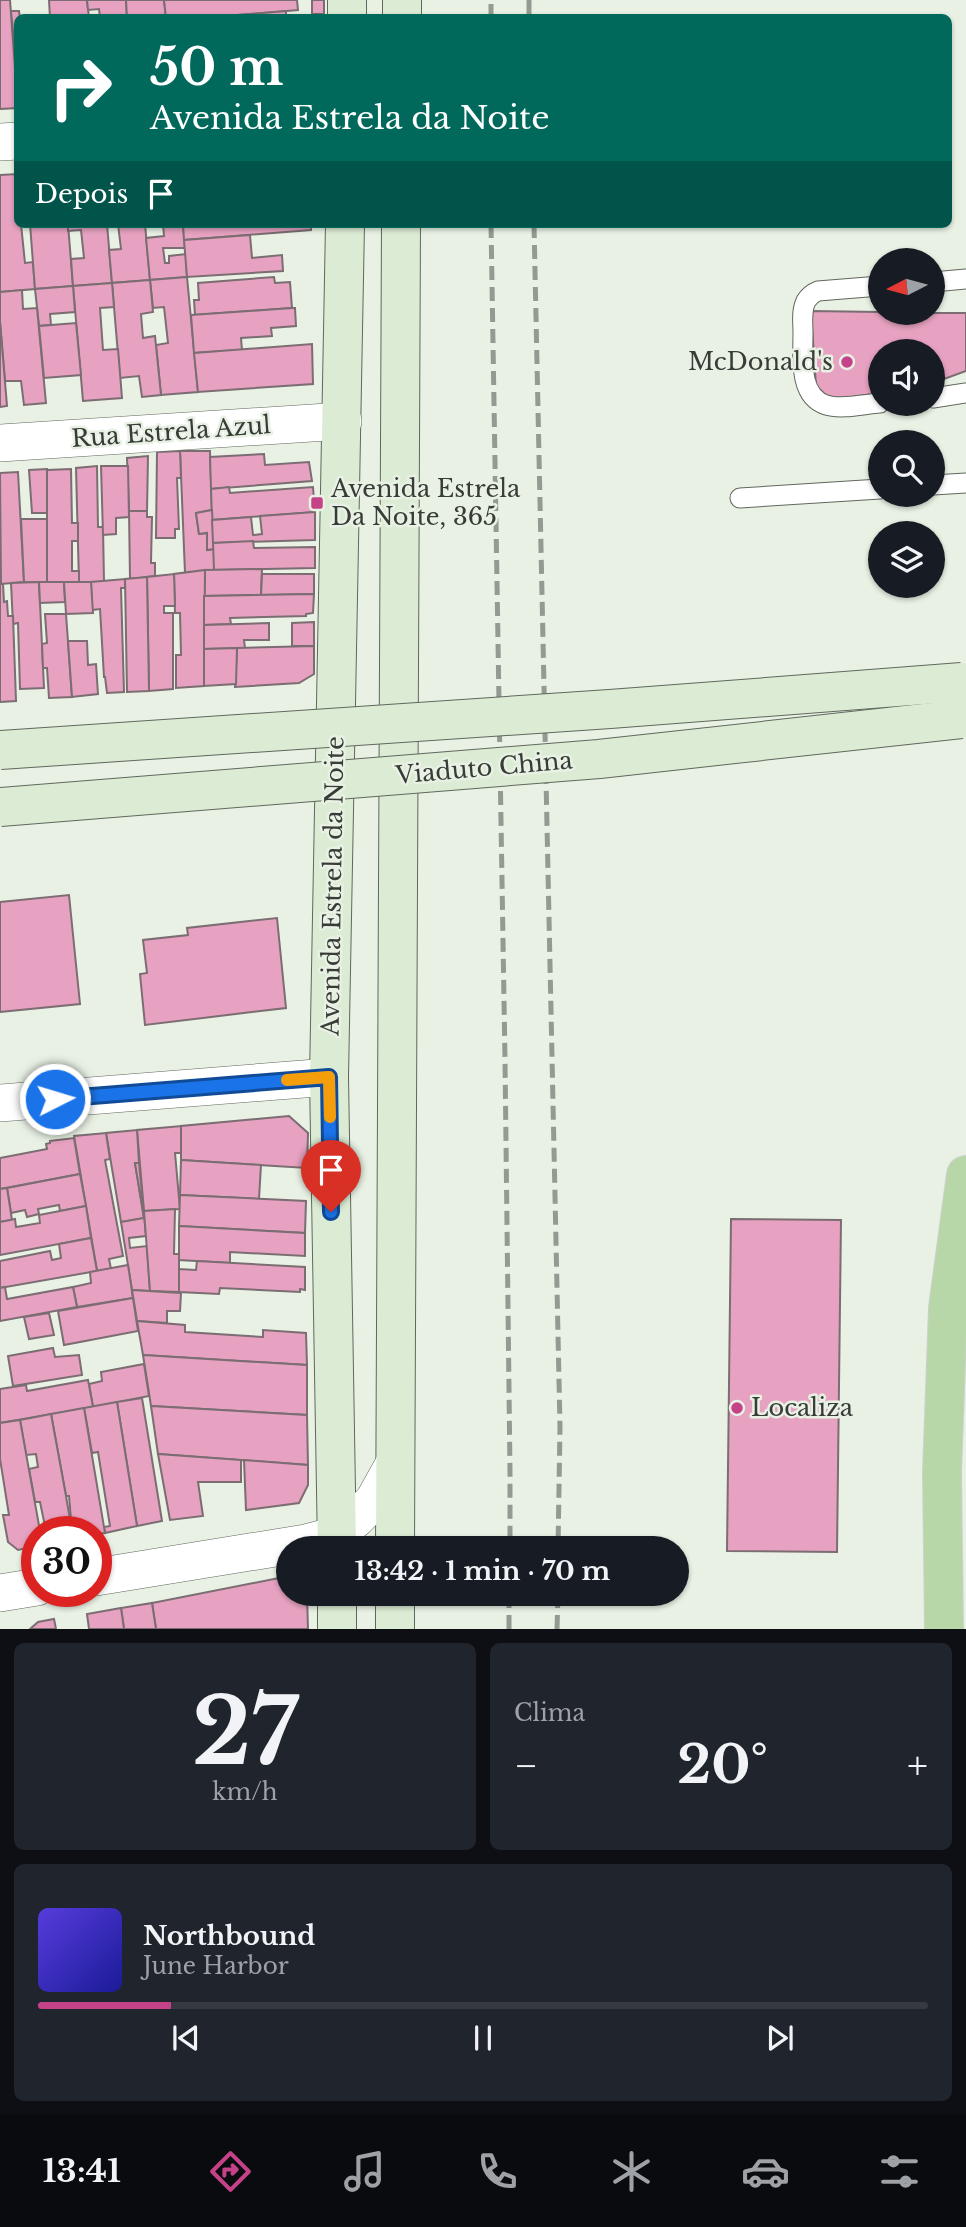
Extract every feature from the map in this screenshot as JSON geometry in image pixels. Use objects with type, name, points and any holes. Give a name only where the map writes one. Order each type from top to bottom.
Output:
[{"type":"main road","points":[[944,1629],[942,1472],[948,1308],[966,1175]]},
{"type":"street","name":"Avenida Estrela da Noite","points":[[344,1536],[329,1077],[345,228]]},
{"type":"street","points":[[395,1536],[401,228]]},
{"type":"street","name":"Rua Estrela Azul","points":[[0,443],[343,421]]},
{"type":"street","name":"Viaduto China","points":[[0,750],[610,709],[964,700]]},
{"type":"street","name":"Viaduto China","points":[[0,807],[599,759],[964,700]]},
{"type":"street","points":[[0,1103],[329,1077]]},
{"type":"street","points":[[349,1536],[394,1464]]},
{"type":"street","points":[[112,1574],[276,1548]]},
{"type":"street","points":[[0,1592],[21,1589]]},
{"type":"street","points":[[337,1606],[337,1629]]},
{"type":"street","points":[[395,1606],[395,1629]]},
{"type":"lane","points":[[945,281],[966,279]]},
{"type":"lane","points":[[868,287],[818,291],[811,294],[803,310],[803,374],[816,400],[837,407],[868,403]]},
{"type":"lane","points":[[945,396],[966,393]]},
{"type":"lane","points":[[945,484],[966,483]]},
{"type":"lane","points":[[740,498],[868,490]]},
{"type":"building","points":[[0,0],[10,0],[14,108],[0,109]]},
{"type":"building","points":[[49,0],[87,0],[89,14],[50,14]]},
{"type":"building","points":[[87,0],[126,0],[127,14],[100,14],[99,9],[88,10]]},
{"type":"building","points":[[126,0],[164,0],[166,14],[127,14]]},
{"type":"building","points":[[164,0],[297,0],[298,10],[250,14],[166,14]]},
{"type":"building","points":[[312,0],[324,0],[324,14],[312,14]]},
{"type":"building","points":[[11,11],[19,11],[19,14],[14,14],[14,43]]},
{"type":"building","points":[[286,11],[286,14],[250,14]]},
{"type":"building","points":[[14,174],[14,228],[21,228],[25,263],[33,262],[35,289],[0,292],[0,175]]},
{"type":"building","points":[[30,228],[68,228],[73,286],[35,289]]},
{"type":"building","points":[[68,228],[107,228],[112,283],[73,286],[71,259],[84,258],[81,230],[68,231]]},
{"type":"building","points":[[118,228],[145,228],[150,280],[112,283],[109,250],[121,249]]},
{"type":"building","points":[[163,228],[183,228],[185,248],[163,248],[165,263],[169,263],[169,256],[186,254],[187,277],[150,280],[146,238],[164,236]]},
{"type":"building","points":[[183,228],[311,228],[311,230],[184,240]]},
{"type":"building","points":[[250,235],[252,258],[282,255],[283,271],[187,277],[184,240]]},
{"type":"building","points":[[187,277],[198,392],[161,395],[156,345],[168,343],[164,307],[153,308],[150,280]]},
{"type":"building","points":[[274,277],[275,283],[290,282],[292,308],[195,315],[194,300],[199,300],[198,283]]},
{"type":"building","points":[[150,280],[153,312],[141,314],[143,338],[155,336],[161,395],[142,397],[139,376],[120,378],[112,283]]},
{"type":"building","points":[[112,283],[114,307],[100,308],[103,350],[118,349],[122,398],[83,401],[73,286]]},
{"type":"building","points":[[73,286],[75,312],[50,314],[51,325],[39,326],[35,289]]},
{"type":"building","points":[[22,290],[23,309],[37,308],[46,403],[24,405],[21,381],[5,381],[0,292]]},
{"type":"building","points":[[295,308],[296,326],[271,328],[272,336],[241,338],[242,350],[194,353],[191,315]]},
{"type":"building","name":"McDonald's","points":[[811,311],[868,312],[868,326],[945,326],[945,313],[966,313],[966,371],[945,379],[945,339],[868,339],[868,395],[831,400],[816,386]]},
{"type":"building","points":[[0,322],[7,406],[0,407]]},
{"type":"building","points":[[76,323],[81,375],[44,378],[39,326]]},
{"type":"building","points":[[312,344],[313,384],[198,392],[194,353]]},
{"type":"building","points":[[180,451],[210,451],[212,510],[196,513],[199,534],[207,533],[207,550],[214,549],[214,570],[185,573]]},
{"type":"building","points":[[180,451],[181,478],[177,478],[179,529],[175,529],[175,538],[156,538],[157,452]]},
{"type":"building","points":[[264,454],[265,465],[309,462],[312,481],[211,489],[210,457]]},
{"type":"building","points":[[148,456],[147,511],[129,511],[127,458]]},
{"type":"building","points":[[97,466],[98,527],[103,527],[104,582],[79,583],[76,468]]},
{"type":"building","points":[[101,466],[128,466],[129,517],[116,518],[116,534],[103,535]]},
{"type":"building","points":[[47,469],[47,513],[32,513],[29,470]]},
{"type":"building","points":[[71,469],[72,523],[78,523],[78,541],[72,541],[72,571],[79,571],[79,583],[47,583],[47,470]]},
{"type":"building","points":[[18,472],[24,582],[1,584],[0,473]]},
{"type":"building","points":[[229,487],[230,493],[313,487],[315,512],[212,520],[211,489]]},
{"type":"building","points":[[212,510],[214,549],[207,550],[207,533],[199,534],[196,513]]},
{"type":"building","points":[[129,511],[147,511],[147,517],[152,517],[151,563],[155,563],[155,576],[130,579]]},
{"type":"building","points":[[315,512],[315,540],[213,543],[212,520],[251,517],[253,535],[262,534],[260,516]]},
{"type":"building","points":[[21,519],[47,519],[47,583],[24,582]]},
{"type":"building","points":[[253,541],[254,548],[315,547],[315,568],[214,570],[213,543]]},
{"type":"building","points":[[262,569],[261,595],[204,596],[205,570]]},
{"type":"building","points":[[205,570],[204,686],[176,688],[176,655],[181,655],[180,613],[175,613],[174,574]]},
{"type":"building","points":[[174,574],[175,606],[164,606],[164,613],[173,613],[173,689],[149,691],[147,577]]},
{"type":"building","points":[[262,574],[314,574],[314,594],[261,595]]},
{"type":"building","points":[[147,577],[149,691],[127,692],[125,579]]},
{"type":"building","points":[[125,579],[125,588],[121,588],[124,692],[107,693],[100,609],[92,610],[91,582]]},
{"type":"building","points":[[39,582],[44,688],[20,689],[18,623],[13,624],[11,583]]},
{"type":"building","points":[[39,582],[64,582],[65,602],[40,603]]},
{"type":"building","points":[[64,582],[91,582],[93,613],[66,614]]},
{"type":"building","points":[[0,584],[3,584],[8,616],[13,616],[16,701],[0,702]]},
{"type":"building","points":[[314,594],[313,613],[306,616],[230,618],[231,624],[204,625],[204,596]]},
{"type":"building","points":[[45,614],[66,614],[72,697],[49,698],[47,668],[43,668],[42,644],[47,643]]},
{"type":"building","points":[[314,622],[314,646],[292,646],[292,623]]},
{"type":"building","points":[[269,623],[269,640],[244,640],[245,648],[204,649],[204,625]]},
{"type":"building","points":[[68,641],[87,641],[88,665],[96,664],[98,694],[72,697]]},
{"type":"building","points":[[314,646],[314,674],[299,683],[235,687],[237,648]]},
{"type":"building","points":[[237,648],[236,684],[204,686],[204,649]]},
{"type":"building","points":[[69,895],[80,1004],[0,1012],[0,902]]},
{"type":"building","points":[[277,918],[286,1008],[145,1025],[140,974],[147,973],[143,940],[188,935],[187,928]]},
{"type":"building","points":[[289,1116],[308,1133],[307,1168],[181,1160],[181,1126]]},
{"type":"building","points":[[181,1126],[181,1153],[175,1153],[180,1209],[144,1211],[137,1130]]},
{"type":"building","points":[[137,1130],[139,1163],[135,1163],[144,1218],[121,1222],[106,1133]]},
{"type":"building","points":[[106,1133],[110,1159],[105,1160],[123,1256],[109,1259],[111,1269],[97,1271],[74,1136]]},
{"type":"building","points":[[74,1138],[80,1174],[0,1189],[0,1158],[47,1149],[46,1144],[50,1141]]},
{"type":"building","points":[[181,1160],[261,1165],[259,1199],[180,1195]]},
{"type":"building","points":[[135,1163],[139,1163],[146,1236],[129,1238],[130,1248],[147,1246],[150,1291],[132,1290],[121,1222],[144,1218]]},
{"type":"building","points":[[80,1174],[86,1206],[60,1211],[59,1205],[38,1209],[39,1214],[27,1217],[25,1210],[11,1213],[7,1188]]},
{"type":"building","points":[[7,1188],[12,1220],[0,1222],[0,1189]]},
{"type":"building","points":[[180,1195],[306,1201],[305,1233],[179,1226]]},
{"type":"building","points":[[86,1206],[91,1238],[0,1255],[0,1222],[15,1219],[16,1227],[40,1223],[39,1215]]},
{"type":"building","points":[[175,1209],[174,1254],[179,1254],[179,1292],[150,1291],[144,1211]]},
{"type":"building","points":[[731,1219],[841,1220],[837,1552],[727,1551]]},
{"type":"building","points":[[179,1226],[305,1233],[305,1256],[230,1252],[230,1263],[179,1260]]},
{"type":"building","points":[[91,1238],[97,1271],[0,1288],[0,1261],[50,1251],[52,1260],[61,1258],[59,1244]]},
{"type":"building","points":[[197,1261],[305,1267],[305,1290],[300,1289],[300,1292],[220,1288],[219,1294],[179,1292],[179,1269],[196,1270]]},
{"type":"building","points":[[128,1265],[133,1298],[77,1307],[73,1287],[91,1283],[90,1272]]},
{"type":"building","points":[[5,1287],[7,1299],[73,1287],[77,1307],[0,1321],[0,1288]]},
{"type":"building","points":[[132,1290],[181,1293],[180,1311],[167,1311],[167,1323],[137,1321]]},
{"type":"building","points":[[133,1298],[138,1331],[64,1345],[58,1311]]},
{"type":"building","points":[[49,1313],[54,1335],[29,1339],[24,1317]]},
{"type":"building","points":[[137,1321],[185,1325],[185,1332],[263,1337],[263,1330],[306,1333],[307,1365],[143,1355]]},
{"type":"building","points":[[53,1348],[55,1357],[79,1355],[82,1375],[13,1386],[8,1356]]},
{"type":"building","points":[[143,1355],[307,1365],[307,1415],[151,1406]]},
{"type":"building","points":[[144,1364],[149,1396],[93,1407],[89,1384],[102,1381],[101,1372]]},
{"type":"building","points":[[88,1380],[93,1407],[0,1423],[0,1389],[26,1385],[27,1391]]},
{"type":"building","points":[[142,1398],[162,1521],[137,1526],[117,1402]]},
{"type":"building","points":[[117,1402],[137,1526],[112,1531],[112,1516],[108,1516],[98,1452],[92,1453],[84,1408]]},
{"type":"building","points":[[151,1406],[307,1415],[308,1465],[158,1454]]},
{"type":"building","points":[[84,1408],[102,1516],[71,1516],[69,1496],[66,1496],[51,1414]]},
{"type":"building","points":[[51,1414],[69,1516],[43,1516],[40,1502],[35,1502],[29,1469],[38,1467],[36,1454],[26,1455],[20,1420]]},
{"type":"building","points":[[20,1420],[37,1516],[21,1516],[21,1549],[18,1550],[8,1542],[3,1515],[9,1515],[0,1459],[0,1423]]},
{"type":"building","points":[[158,1454],[241,1460],[241,1482],[198,1482],[203,1516],[170,1520]]},
{"type":"building","points":[[244,1460],[308,1465],[308,1485],[299,1503],[246,1510]]},
{"type":"building","points":[[276,1579],[276,1606],[307,1606],[308,1629],[156,1629],[152,1603]]},
{"type":"building","points":[[152,1603],[156,1629],[124,1629],[121,1608]]},
{"type":"building","points":[[121,1608],[124,1629],[89,1629],[87,1614]]},
{"type":"building","points":[[54,1619],[56,1629],[30,1629],[38,1622]]},
{"type":"railway","points":[[491,0],[491,14]]},
{"type":"railway","points":[[529,0],[529,14]]},
{"type":"railway","points":[[491,228],[510,1536]]},
{"type":"railway","points":[[534,228],[560,1427],[558,1536]]},
{"type":"railway","points":[[509,1606],[509,1629]]},
{"type":"railway","points":[[557,1629],[558,1606]]},
{"type":"slow traffic","points":[[287,1080],[329,1077],[330,1117]]},
{"type":"place","name":"McDonald's","points":[[847,362]]},
{"type":"place","name":"Avenida Estrela Da Noite, 365","points":[[317,503]]},
{"type":"place","name":"Localiza","points":[[737,1408]]},
{"type":"route","points":[[55,1099],[329,1077],[331,1212]]}]
